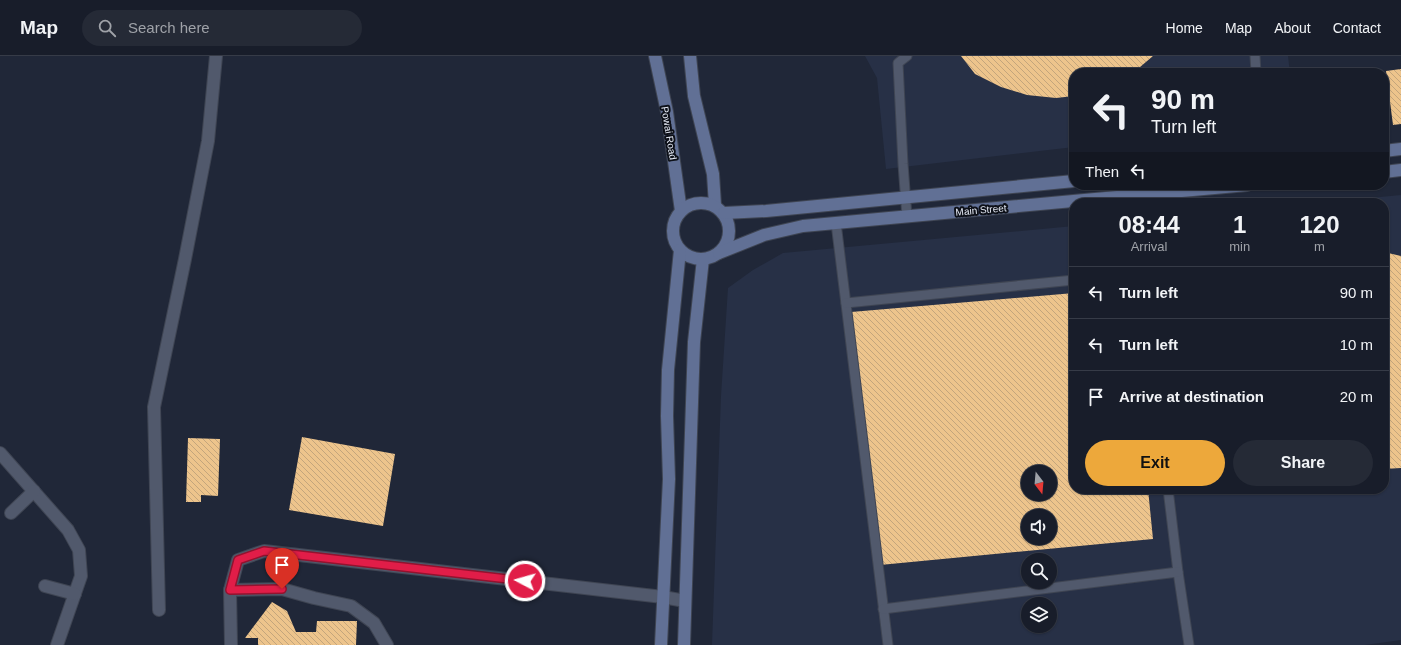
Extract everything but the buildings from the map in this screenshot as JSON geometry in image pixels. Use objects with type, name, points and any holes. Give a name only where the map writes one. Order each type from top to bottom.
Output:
[{"type":"main road","name":"Powai Road","points":[[654,56],[667,112],[681,211]]},
{"type":"main road","points":[[690,56],[694,96],[713,174],[719,209]]},
{"type":"main road","points":[[1389,150],[1401,149]]},
{"type":"main road","points":[[1389,171],[1401,170]]},
{"type":"main road","name":"Main Street","points":[[719,209],[766,211],[1069,181]]},
{"type":"main road","name":"Main Street","points":[[1148,198],[1209,190]]},
{"type":"main road","points":[[697,202],[706,202],[719,209],[728,220],[730,229],[729,238],[719,253],[712,257],[703,259],[687,255],[680,250],[673,235],[674,222],[681,211],[688,205],[697,202]]},
{"type":"main road","name":"Main Street","points":[[719,253],[764,235],[803,226],[1069,205]]},
{"type":"main road","points":[[661,645],[669,479],[667,416],[668,370],[680,250]]},
{"type":"main road","points":[[684,645],[694,342],[703,259]]},
{"type":"street","points":[[159,610],[154,407],[208,141],[216,56]]},
{"type":"street","points":[[0,453],[68,530],[79,550],[81,576],[57,645]]},
{"type":"street","points":[[11,513],[34,491]]},
{"type":"street","points":[[231,645],[230,590],[238,560],[264,551],[663,597],[685,601]]},
{"type":"street","points":[[45,586],[75,594]]},
{"type":"street","points":[[230,590],[282,589],[351,606],[374,623],[387,645]]},
{"type":"lane","points":[[907,56],[898,63],[902,164],[907,217]]},
{"type":"lane","points":[[1255,56],[1256,68]]},
{"type":"lane","points":[[836,223],[888,645]]},
{"type":"lane","points":[[846,303],[1069,281]]},
{"type":"lane","points":[[1169,494],[1189,645]]},
{"type":"lane","points":[[883,609],[1178,572]]},
{"type":"shaded area","points":[[865,56],[1288,56],[1289,68],[1069,68],[1069,148],[886,169],[877,78]]},
{"type":"shaded area","points":[[1401,195],[1401,640],[1365,645],[712,645],[721,396],[728,288],[753,270],[783,253],[1069,226],[1069,494],[1389,494],[1389,198],[1370,198]]},
{"type":"route","points":[[282,589],[230,590],[238,560],[264,551],[525,581]]}]
